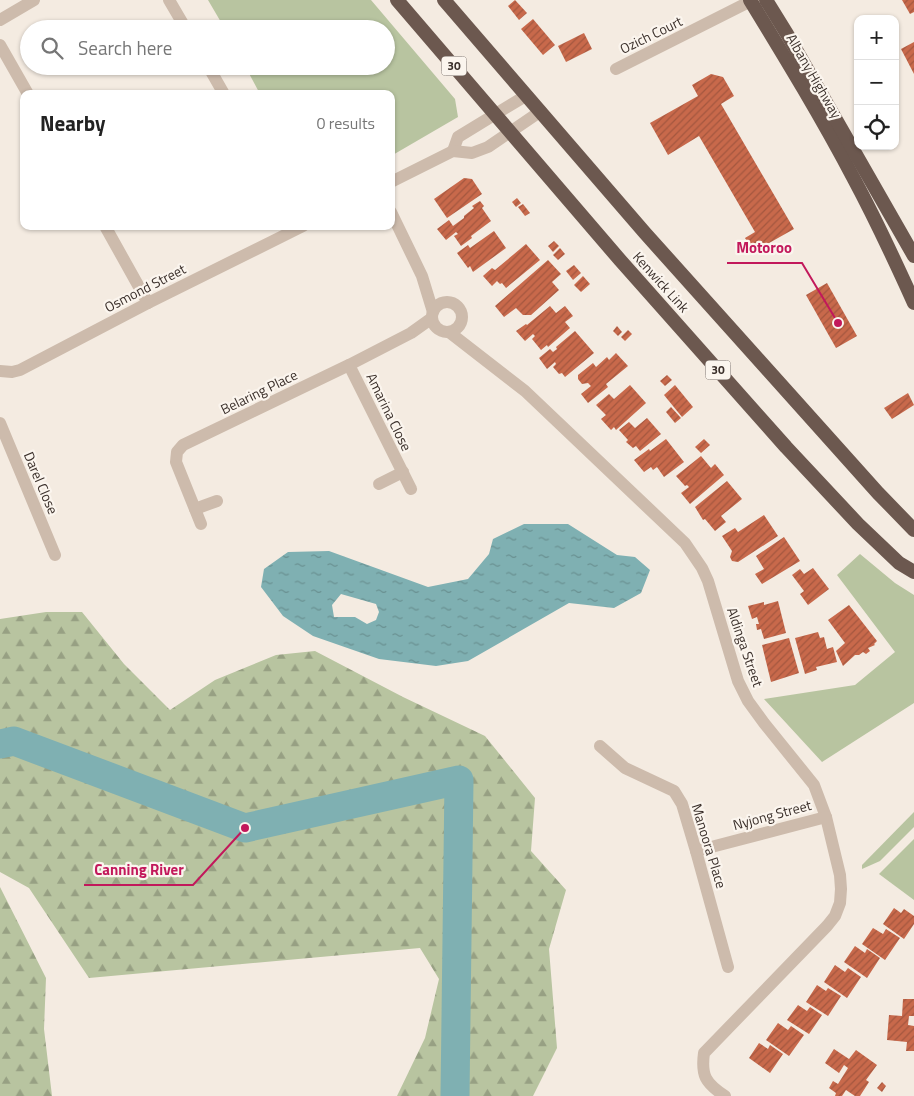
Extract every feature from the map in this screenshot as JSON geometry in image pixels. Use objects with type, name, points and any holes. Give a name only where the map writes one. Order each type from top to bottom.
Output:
[{"type":"highway","name":"Kenwick Link","points":[[398,0],[620,260],[819,483],[899,563],[914,572]]},
{"type":"highway","name":"Kenwick Link","points":[[444,0],[645,233],[789,395],[914,530]]},
{"type":"highway","name":"Albany Highway","points":[[751,0],[854,179],[914,303]]},
{"type":"highway","name":"Albany Highway","points":[[766,0],[914,256]]},
{"type":"street","points":[[0,20],[34,0]]},
{"type":"street","points":[[170,0],[181,20]]},
{"type":"street","name":"Ozich Court","points":[[616,69],[751,0]]},
{"type":"street","points":[[0,45],[26,90]]},
{"type":"street","points":[[213,75],[222,90]]},
{"type":"street","points":[[453,151],[458,137],[527,95]]},
{"type":"street","points":[[395,180],[453,151],[472,153],[488,146],[511,133],[541,111]]},
{"type":"street","name":"Aldinga Street","points":[[395,220],[422,276],[434,325],[470,348],[525,391],[685,542],[708,581],[738,681],[748,701],[814,785],[826,816],[840,882],[840,903],[835,916],[827,926],[704,1052],[702,1068],[707,1081],[725,1096]]},
{"type":"street","points":[[107,230],[148,303]]},
{"type":"street","name":"Osmond Street","points":[[1,373],[20,370],[148,303],[295,230]]},
{"type":"street","name":"Aldinga Street","points":[[422,276],[444,302],[452,302],[458,306],[462,312],[461,323],[470,348]]},
{"type":"street","points":[[433,315],[437,306],[444,302]]},
{"type":"street","name":"Belaring Place","points":[[201,524],[176,462],[177,452],[182,445],[349,365],[411,333],[433,315]]},
{"type":"street","points":[[444,331],[456,328],[461,323]]},
{"type":"street","name":"Belaring Place","points":[[411,333],[444,331]]},
{"type":"street","name":"Amarina Close","points":[[349,365],[411,489]]},
{"type":"street","name":"Darel Close","points":[[0,423],[55,555]]},
{"type":"street","name":"Amarina Close","points":[[379,484],[402,472]]},
{"type":"street","points":[[195,509],[217,501]]},
{"type":"street","name":"Manoora Place","points":[[600,746],[625,768],[674,791],[682,804],[728,967]]},
{"type":"street","name":"Nyjong Street","points":[[696,850],[826,816]]},
{"type":"green space","points":[[208,0],[371,0],[388,20],[220,20]]},
{"type":"green space","points":[[395,28],[455,99],[458,117],[395,154],[395,90],[258,90],[250,75],[395,75]]},
{"type":"green space","points":[[860,554],[895,583],[914,595],[914,703],[822,762],[764,699],[855,685],[895,652],[837,575]]},
{"type":"green space","points":[[46,612],[82,612],[124,664],[170,710],[215,680],[276,655],[315,651],[403,697],[485,736],[535,798],[531,851],[566,890],[549,949],[557,1048],[533,1096],[397,1096],[425,1038],[439,979],[420,948],[89,978],[29,888],[0,872],[0,619]]},
{"type":"green space","points":[[914,812],[914,827],[880,861],[862,869],[862,865]]},
{"type":"green space","points":[[914,839],[914,900],[879,874]]},
{"type":"green space","points":[[0,887],[46,978],[44,1029],[52,1096],[0,1096]]},
{"type":"water","points":[[524,524],[568,524],[617,555],[635,557],[650,570],[641,593],[614,608],[569,603],[468,661],[436,666],[379,659],[313,636],[283,616],[261,587],[264,569],[288,552],[329,551],[428,587],[468,579],[489,554],[493,539]],"holes":[[[341,594],[376,604],[379,612],[376,620],[367,624],[355,617],[334,617],[332,605]]]},
{"type":"building","points":[[515,0],[527,13],[519,20],[508,6]]},
{"type":"building","points":[[902,0],[914,0],[914,12],[910,14]]},
{"type":"building","points":[[533,19],[555,45],[543,55],[521,29]]},
{"type":"building","points":[[584,33],[592,49],[566,62],[558,46]]},
{"type":"building","points":[[914,42],[914,74],[901,49]]},
{"type":"building","points":[[711,74],[723,77],[734,96],[721,104],[794,229],[753,252],[745,238],[755,232],[699,136],[668,155],[650,123],[698,96],[692,85]]},
{"type":"building","points":[[464,178],[472,179],[482,194],[447,218],[434,199]]},
{"type":"building","points":[[517,198],[521,203],[516,207],[512,202]]},
{"type":"building","points":[[480,201],[484,206],[482,208],[491,221],[461,246],[454,236],[458,234],[456,232],[446,240],[437,229],[449,220],[453,226],[474,208],[472,206]]},
{"type":"building","points":[[523,204],[530,213],[525,216],[518,207]]},
{"type":"building","points":[[494,231],[506,248],[473,272],[470,266],[468,268],[457,253],[468,245],[470,248]]},
{"type":"building","points":[[554,241],[559,246],[553,252],[548,246]]},
{"type":"building","points":[[526,244],[540,260],[506,288],[497,281],[492,286],[483,276],[492,268],[495,270]]},
{"type":"building","points":[[560,248],[565,254],[558,260],[553,255]]},
{"type":"building","points":[[548,260],[561,274],[552,282],[559,290],[531,315],[523,315],[516,308],[504,317],[495,306]]},
{"type":"building","points":[[574,265],[581,273],[573,280],[566,271]]},
{"type":"building","points":[[583,276],[590,284],[581,292],[574,285]]},
{"type":"building","points":[[827,283],[857,336],[836,348],[806,295]]},
{"type":"building","points":[[550,306],[556,313],[565,306],[573,316],[565,322],[570,328],[548,347],[547,345],[541,350],[532,339],[535,336],[533,334],[525,341],[516,331],[527,325]]},
{"type":"building","points":[[617,326],[622,332],[618,336],[613,331]]},
{"type":"building","points":[[628,330],[632,334],[625,341],[621,337]]},
{"type":"building","points":[[575,331],[594,353],[565,377],[562,373],[559,374],[553,367],[556,364],[555,362],[547,369],[539,358],[550,349],[553,352],[557,349],[556,347]]},
{"type":"building","points":[[616,353],[628,366],[606,384],[608,387],[588,403],[581,394],[591,386],[588,383],[582,384],[578,379],[578,375],[593,363],[596,367],[607,357],[609,360]]},
{"type":"building","points":[[667,375],[672,380],[665,386],[660,381]]},
{"type":"building","points":[[630,385],[646,403],[616,430],[614,427],[611,430],[601,419],[606,415],[596,405],[609,394],[614,399]]},
{"type":"building","points":[[675,385],[693,407],[682,417],[664,395]]},
{"type":"building","points":[[908,393],[914,405],[892,419],[884,408]]},
{"type":"building","points":[[671,407],[681,418],[675,423],[666,412]]},
{"type":"building","points":[[647,418],[661,434],[640,451],[636,446],[633,448],[626,442],[628,440],[619,430],[629,422],[635,428]]},
{"type":"building","points":[[666,439],[684,462],[664,477],[657,467],[653,470],[651,467],[644,472],[634,460]]},
{"type":"building","points":[[704,439],[710,445],[701,453],[695,447]]},
{"type":"building","points":[[701,456],[711,468],[715,464],[724,475],[690,504],[681,493],[689,487],[685,486],[676,476]]},
{"type":"building","points":[[727,481],[742,499],[721,516],[726,522],[715,531],[705,519],[703,520],[695,507]]},
{"type":"building","points":[[764,515],[778,536],[738,562],[732,561],[730,557],[732,551],[722,536],[735,528],[738,532]]},
{"type":"building","points":[[784,537],[800,561],[762,584],[755,574],[764,569],[756,556]]},
{"type":"building","points":[[813,568],[829,589],[808,605],[800,594],[804,591],[792,575],[800,569],[804,574]]},
{"type":"building","points":[[778,601],[786,633],[764,639],[761,629],[757,630],[756,624],[759,624],[757,617],[752,619],[748,606],[764,602],[764,605]]},
{"type":"building","points":[[849,605],[877,641],[875,645],[868,648],[870,651],[866,654],[863,652],[855,655],[843,666],[836,651],[845,643],[828,620]]},
{"type":"building","points":[[818,632],[820,638],[824,637],[827,649],[833,647],[837,662],[816,667],[817,670],[805,674],[795,638]]},
{"type":"building","points":[[789,638],[799,673],[771,682],[762,645]]},
{"type":"building","points":[[894,908],[901,913],[904,909],[914,916],[914,924],[904,939],[883,924]]},
{"type":"building","points":[[873,928],[883,934],[886,929],[900,938],[885,960],[862,944]]},
{"type":"building","points":[[855,946],[865,953],[867,949],[880,958],[867,978],[844,962]]},
{"type":"building","points":[[835,965],[845,972],[848,968],[861,977],[847,998],[824,982]]},
{"type":"building","points":[[817,985],[826,991],[828,988],[841,996],[828,1016],[806,1002]]},
{"type":"building","points":[[903,999],[914,999],[914,1016],[909,1016],[908,1025],[914,1026],[914,1051],[906,1051],[907,1042],[887,1040],[889,1015],[902,1016]]},
{"type":"building","points":[[798,1005],[807,1011],[810,1007],[822,1015],[809,1034],[787,1020]]},
{"type":"building","points":[[778,1023],[788,1030],[791,1026],[804,1035],[789,1056],[766,1040]]},
{"type":"building","points":[[759,1043],[768,1049],[770,1045],[783,1054],[770,1073],[749,1058]]},
{"type":"building","points":[[834,1049],[849,1059],[856,1050],[877,1065],[866,1080],[869,1082],[860,1096],[855,1096],[846,1090],[842,1096],[835,1096],[836,1093],[829,1088],[833,1081],[838,1084],[848,1068],[844,1065],[839,1073],[825,1063]]},
{"type":"building","points":[[882,1082],[886,1086],[882,1092],[877,1088]]},
{"type":"waterway","points":[[0,744],[14,741],[245,828],[459,780],[455,1096]]},
{"type":"place","name":"Motoroo","points":[[838,323]]},
{"type":"place","name":"Canning River","points":[[245,828]]}]
